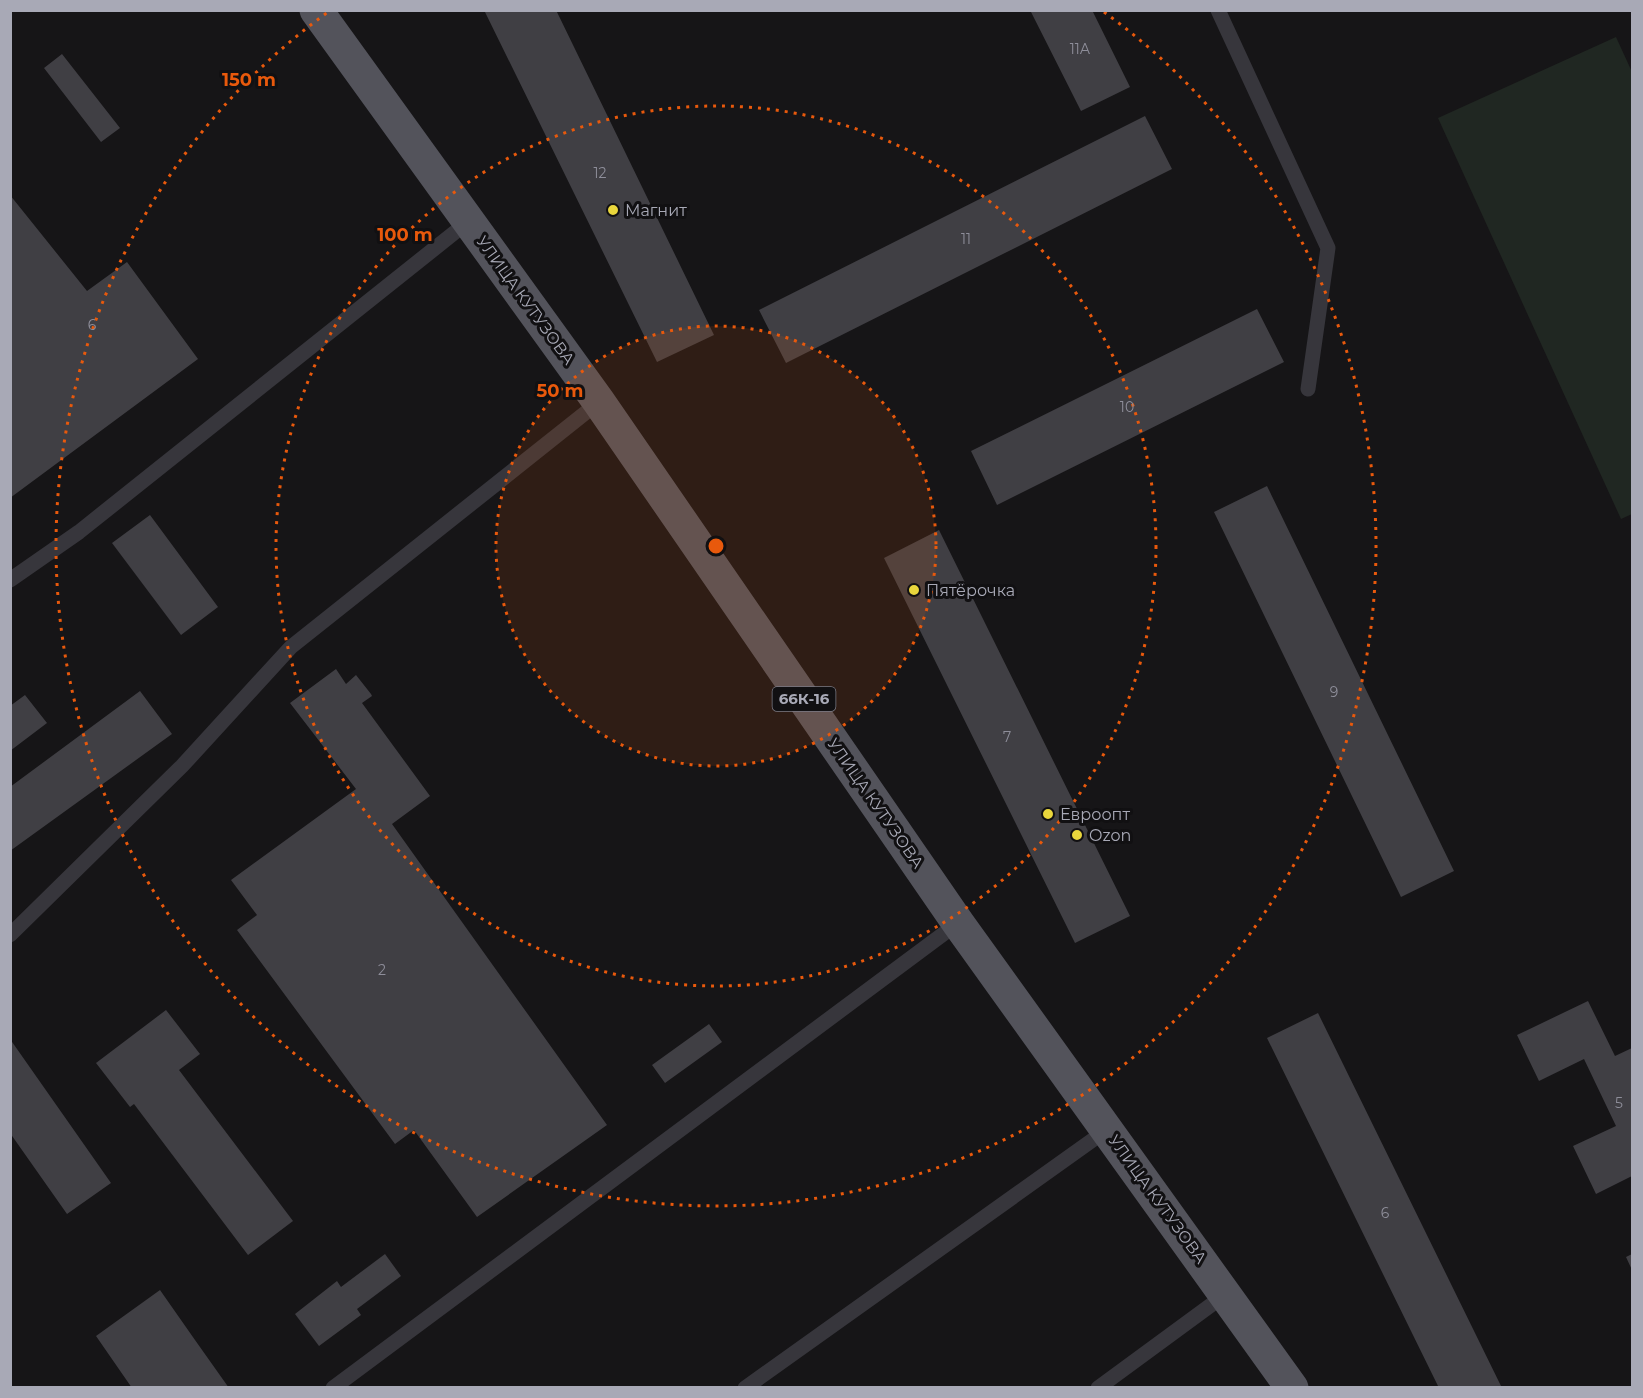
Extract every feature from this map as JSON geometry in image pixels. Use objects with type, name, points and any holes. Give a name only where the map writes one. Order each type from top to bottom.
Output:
[{"type":"main road","name":"УЛИЦА КУТУЗОВА","points":[[316,10],[599,402],[958,922],[1292,1388]]},
{"type":"lane","points":[[1218,10],[1328,248],[1308,389]]},
{"type":"lane","points":[[10,580],[79,532],[469,221]]},
{"type":"lane","points":[[10,935],[182,766],[291,647],[599,402]]},
{"type":"lane","points":[[333,1388],[958,922]]},
{"type":"lane","points":[[745,1388],[1108,1129]]},
{"type":"lane","points":[[1098,1388],[1226,1294]]},
{"type":"shaded area","points":[[1616,37],[1632,72],[1632,514],[1621,519],[1438,118]]},
{"type":"building","points":[[484,10],[556,10],[714,335],[657,362]]},
{"type":"building","points":[[1030,10],[1092,10],[1130,87],[1081,111]]},
{"type":"building","points":[[62,54],[120,128],[101,142],[44,68]]},
{"type":"building","points":[[1145,116],[1172,169],[786,363],[759,310]]},
{"type":"building","points":[[10,195],[87,291],[127,262],[198,359],[10,498]]},
{"type":"building","points":[[1257,309],[1284,362],[997,505],[971,451]]},
{"type":"building","points":[[1267,486],[1454,871],[1401,897],[1214,512]]},
{"type":"building","points":[[150,515],[218,607],[181,635],[112,543]]},
{"type":"building","points":[[939,530],[1130,916],[1075,943],[884,558]]},
{"type":"building","points":[[336,669],[346,684],[356,675],[371,694],[372,696],[362,703],[430,796],[392,824],[607,1125],[477,1217],[414,1130],[395,1144],[237,930],[257,915],[231,880],[356,789],[290,703]]},
{"type":"building","points":[[140,691],[172,734],[10,851],[10,787]]},
{"type":"building","points":[[25,695],[47,723],[10,751],[10,706]]},
{"type":"building","points":[[1588,1001],[1615,1056],[1632,1048],[1632,1176],[1596,1194],[1573,1146],[1616,1126],[1584,1059],[1539,1081],[1517,1035]]},
{"type":"building","points":[[166,1010],[200,1054],[179,1070],[293,1221],[248,1255],[134,1104],[130,1107],[96,1063]]},
{"type":"building","points":[[1318,1013],[1502,1388],[1439,1388],[1267,1038]]},
{"type":"building","points":[[709,1024],[722,1042],[665,1083],[652,1065]]},
{"type":"building","points":[[10,1039],[111,1183],[67,1214],[10,1133]]},
{"type":"building","points":[[385,1254],[401,1276],[357,1309],[361,1315],[319,1346],[295,1314],[337,1281],[341,1287]]},
{"type":"building","points":[[1632,1254],[1632,1270],[1626,1257]]},
{"type":"building","points":[[160,1290],[229,1388],[132,1388],[96,1336]]},
{"type":"place","name":"Магнит","points":[[613,210]]},
{"type":"place","name":"Пятёрочка","points":[[914,590]]},
{"type":"place","name":"Евроопт","points":[[1048,814]]},
{"type":"place","name":"Ozon","points":[[1077,835]]}]
